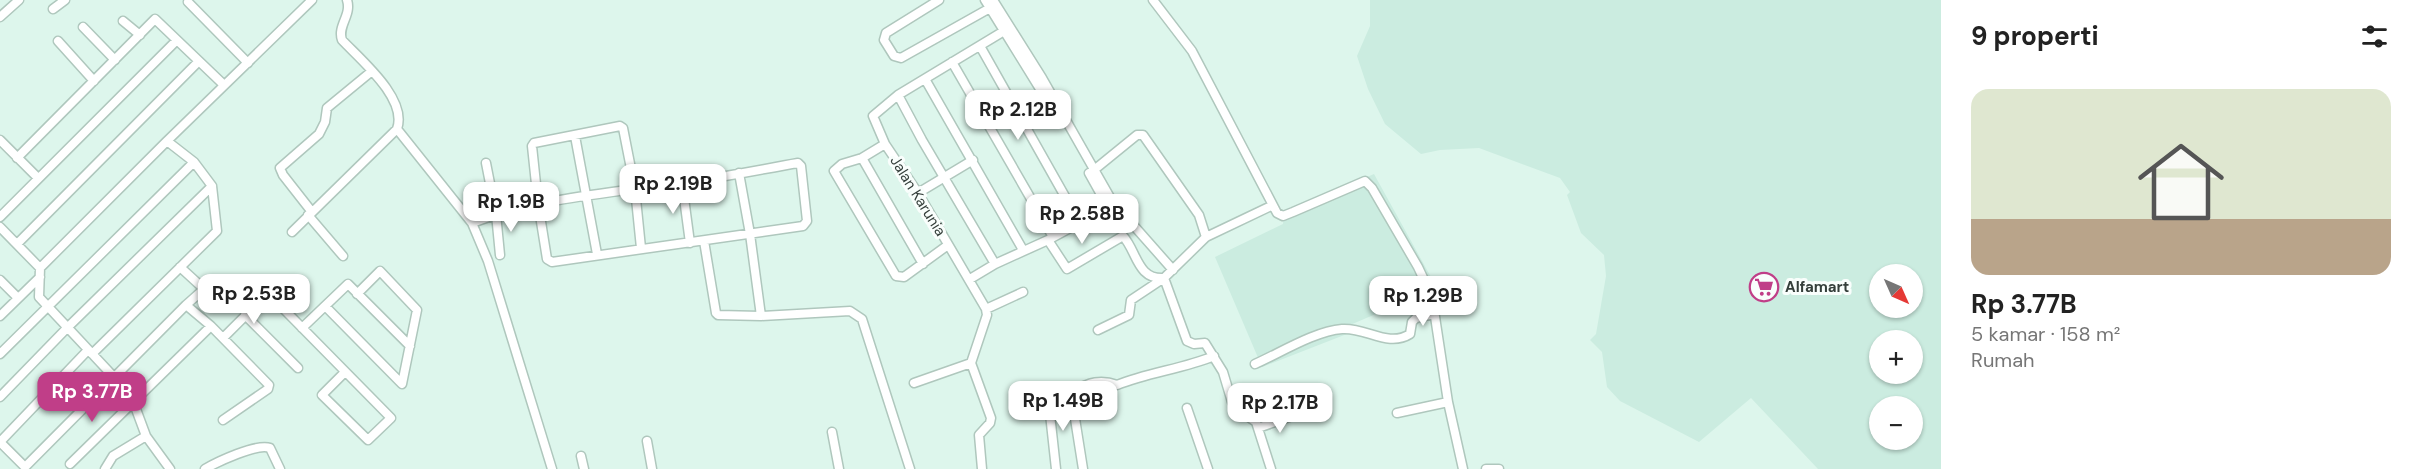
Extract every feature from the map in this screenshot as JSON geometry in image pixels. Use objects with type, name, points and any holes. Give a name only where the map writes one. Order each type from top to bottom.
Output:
[{"type":"street","points":[[0,17],[19,0]]},
{"type":"street","points":[[53,9],[65,0]]},
{"type":"street","points":[[0,316],[167,141],[312,0]]},
{"type":"street","points":[[292,232],[397,129],[400,122],[393,98],[372,71],[342,40],[340,35],[349,10],[347,0]]},
{"type":"street","points":[[939,0],[886,33],[884,40],[894,56],[901,58],[989,3]]},
{"type":"street","points":[[1154,0],[1192,51],[1277,213],[1283,216],[1329,195],[1365,181],[1368,182],[1425,278],[1432,297],[1448,402],[1463,469]]},
{"type":"street","points":[[188,2],[248,63]]},
{"type":"street","points":[[989,3],[1111,205],[1173,270]]},
{"type":"street","points":[[989,3],[1042,78],[1111,205]]},
{"type":"street","points":[[17,158],[155,20],[224,86]]},
{"type":"street","points":[[123,21],[140,35]]},
{"type":"street","points":[[83,27],[115,60]]},
{"type":"street","points":[[994,264],[898,95],[1004,31]]},
{"type":"street","points":[[0,217],[177,40]]},
{"type":"street","points":[[58,41],[94,81]]},
{"type":"street","points":[[980,46],[1080,223]]},
{"type":"street","points":[[17,244],[199,61]]},
{"type":"street","points":[[952,62],[1067,269],[1123,236],[1141,268],[1151,276],[1164,278]]},
{"type":"street","points":[[343,256],[310,213],[280,168],[319,134],[329,105],[372,71]]},
{"type":"street","points":[[925,78],[1023,250]]},
{"type":"street","name":"Jalan Karunia","points":[[898,95],[874,112],[873,120],[885,144],[918,193],[986,309]]},
{"type":"street","points":[[472,223],[538,203],[634,189],[682,183],[798,163],[801,166],[806,224],[704,241],[549,262],[538,203],[532,146],[536,141],[575,136],[620,126],[623,128],[634,189],[641,248]]},
{"type":"street","points":[[397,129],[472,223],[488,261],[552,469]]},
{"type":"street","points":[[1094,170],[1137,135],[1143,135],[1199,215],[1206,237]]},
{"type":"street","points":[[575,136],[597,254]]},
{"type":"street","points":[[0,140],[38,178]]},
{"type":"street","points":[[167,141],[194,162],[212,186],[217,231],[0,442],[25,467],[204,289],[180,267]]},
{"type":"street","points":[[885,144],[862,158],[842,164],[834,171],[896,276],[903,278],[948,244]]},
{"type":"street","points":[[862,158],[923,264]]},
{"type":"street","points":[[918,193],[973,160]]},
{"type":"street","points":[[0,354],[194,162]]},
{"type":"street","points":[[486,163],[496,214],[500,255]]},
{"type":"street","points":[[739,173],[761,316]]},
{"type":"street","points":[[682,183],[690,243]]},
{"type":"street","points":[[0,398],[212,186]]},
{"type":"street","points":[[970,279],[994,264],[1080,223],[1111,205]]},
{"type":"street","points":[[1098,330],[1129,315],[1131,300],[1164,278],[1206,237],[1272,206]]},
{"type":"street","points":[[0,227],[40,273],[39,297],[114,377],[133,401],[146,436],[170,469]]},
{"type":"street","points":[[704,241],[716,313],[722,316],[850,311],[862,319],[910,469]]},
{"type":"street","points":[[325,306],[402,384],[417,310],[380,271],[357,294]]},
{"type":"street","points":[[1164,278],[1187,341],[1194,344],[1205,343],[1214,356],[1228,385],[1232,402],[1254,420],[1271,469]]},
{"type":"street","points":[[0,280],[18,298]]},
{"type":"street","points":[[302,328],[348,284],[410,346]]},
{"type":"street","points":[[260,285],[391,418],[368,440],[322,394],[345,372]]},
{"type":"street","points":[[982,469],[979,435],[990,423],[991,418],[970,363],[987,315],[986,309],[1023,292]]},
{"type":"street","points":[[223,338],[268,293]]},
{"type":"street","points":[[186,305],[211,326],[269,385],[268,389],[223,420]]},
{"type":"street","points":[[1256,364],[1336,329],[1354,328],[1384,339],[1406,336],[1410,334],[1412,322],[1416,318],[1434,314]]},
{"type":"street","points":[[245,315],[298,368]]},
{"type":"street","points":[[70,464],[211,326]]},
{"type":"street","points":[[1083,469],[1073,406],[1073,392],[1095,382],[1108,381],[1117,385],[1154,372],[1189,366],[1214,356]]},
{"type":"street","points":[[914,383],[970,363]]},
{"type":"street","points":[[1244,414],[1290,394]]},
{"type":"street","points":[[1397,413],[1448,402]]},
{"type":"street","points":[[1049,405],[1056,469]]},
{"type":"street","points":[[1187,408],[1208,469]]},
{"type":"street","points":[[1258,428],[1295,416]]},
{"type":"street","points":[[832,432],[839,469]]},
{"type":"street","points":[[105,469],[114,456],[146,436]]},
{"type":"street","points":[[647,441],[652,469]]},
{"type":"street","points":[[205,469],[250,450],[265,447],[270,448],[280,469]]},
{"type":"street","points":[[580,456],[584,469]]},
{"type":"street","points":[[1486,469],[1499,469]]},
{"type":"shaded area","points":[[1370,0],[1941,0],[1941,469],[1818,469],[1751,398],[1699,442],[1620,401],[1607,387],[1602,352],[1590,340],[1596,334],[1606,276],[1604,255],[1581,233],[1567,195],[1570,192],[1560,178],[1479,148],[1440,150],[1421,154],[1385,124],[1368,89],[1357,56],[1370,26]]},
{"type":"shaded area","points":[[1374,174],[1437,288],[1350,325],[1352,332],[1262,367],[1215,257],[1283,224],[1284,213]]},
{"type":"place","name":"Alfamart","points":[[1764,287]]}]
